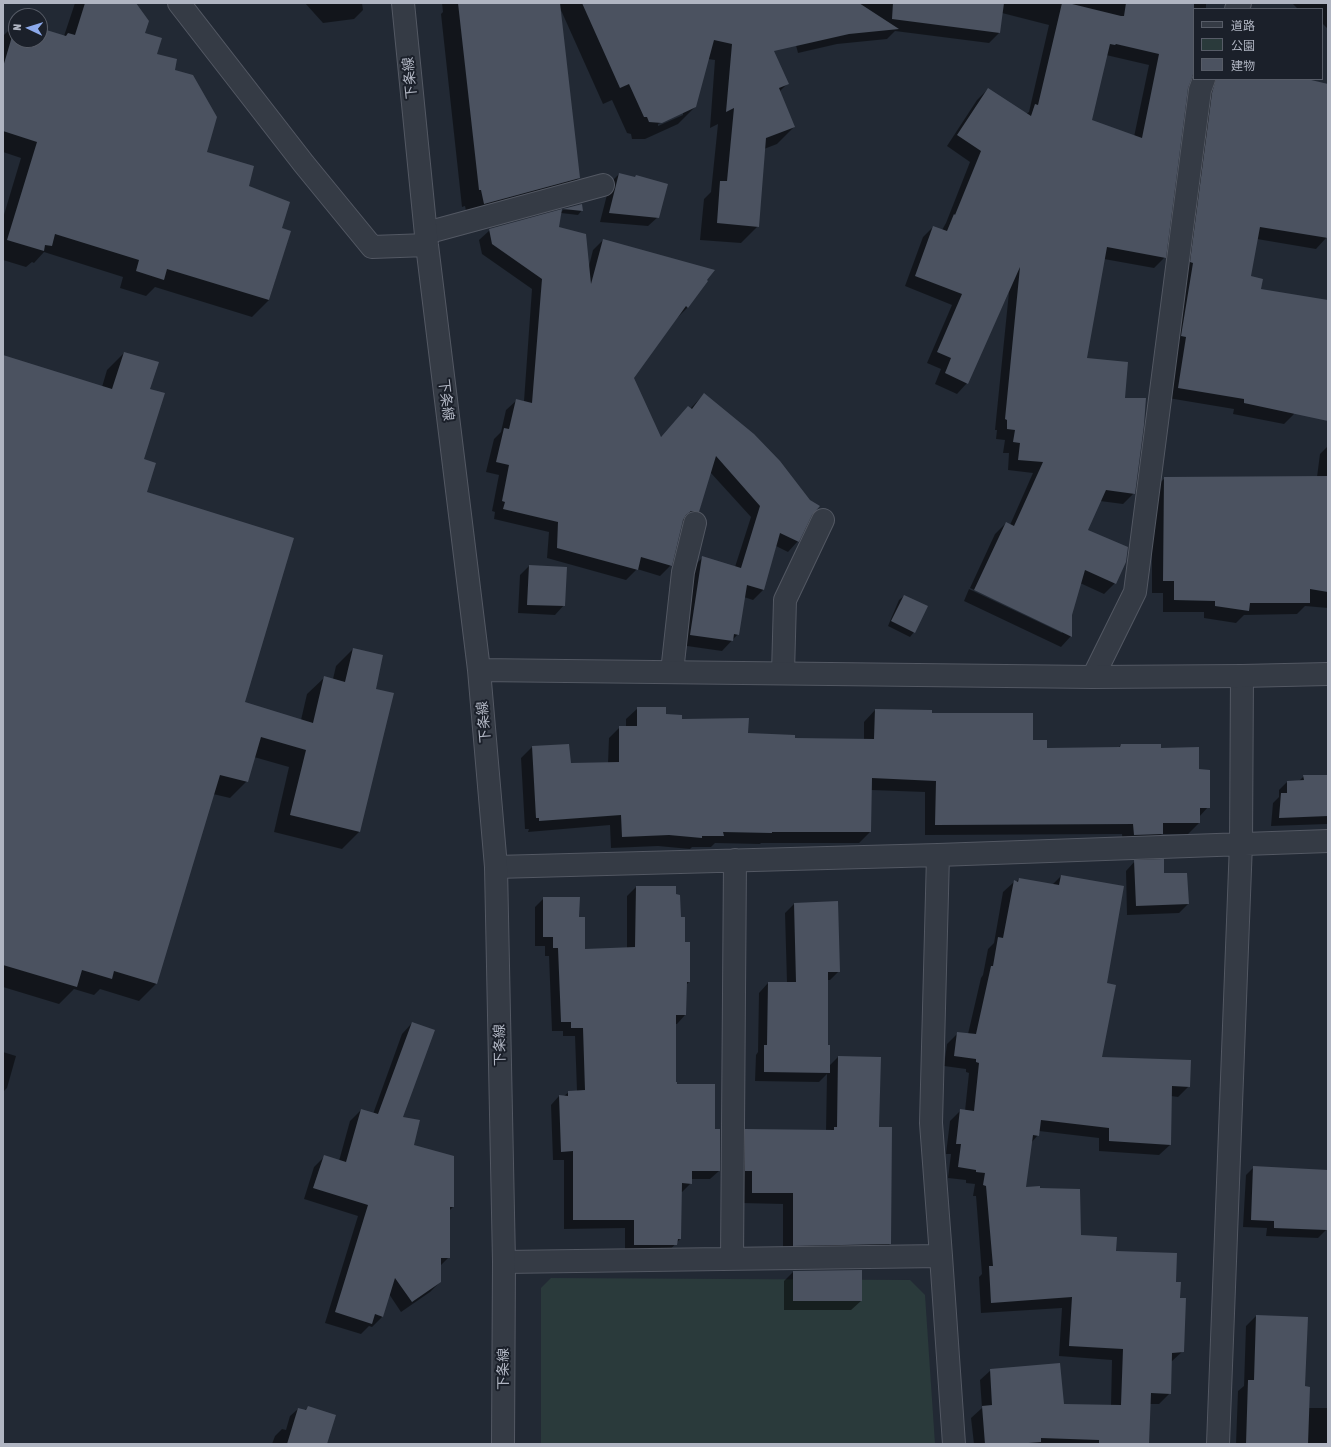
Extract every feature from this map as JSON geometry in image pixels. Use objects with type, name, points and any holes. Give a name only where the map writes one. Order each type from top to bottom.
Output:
[{"type":"street","points":[[179,3],[304,164],[372,247],[426,239],[603,185]]},
{"type":"street","name":"下条線","points":[[403,3],[426,239],[479,670],[496,866],[504,1262],[504,1444]]},
{"type":"street","points":[[1093,676],[1135,592],[1200,90],[1204,80]]},
{"type":"street","points":[[783,673],[785,600],[823,520]]},
{"type":"street","points":[[672,672],[683,572],[695,523]]},
{"type":"street","points":[[479,670],[1093,676],[1242,676],[1328,674]]},
{"type":"street","points":[[1218,1444],[1241,843],[1242,676]]},
{"type":"street","points":[[496,866],[938,855],[1328,841]]},
{"type":"street","points":[[938,855],[931,1123],[942,1256],[954,1444]]},
{"type":"street","points":[[732,1259],[735,860]]},
{"type":"street","points":[[504,1262],[942,1256]]},
{"type":"green space","points":[[551,1278],[910,1280],[925,1295],[935,1444],[541,1444],[541,1288]]},
{"type":"building","points":[[85,3],[136,3],[149,21],[145,33],[162,38],[157,54],[177,59],[175,70],[193,75],[217,117],[207,152],[254,166],[249,186],[290,202],[282,228],[291,231],[269,300],[167,269],[164,280],[136,271],[139,260],[55,234],[52,246],[45,245],[44,251],[7,240],[37,142],[3,131],[3,67],[9,48],[48,48],[48,30],[66,36],[68,33],[75,35]]},
{"type":"building","points":[[458,3],[560,3],[580,178],[484,204],[481,190],[479,190]]},
{"type":"building","points":[[582,3],[859,3],[899,29],[849,34],[774,51],[789,84],[779,88],[795,127],[766,138],[759,227],[717,223],[720,181],[727,181],[734,108],[726,112],[732,44],[714,40],[696,107],[662,123],[649,122],[647,117],[644,117],[629,84],[620,88]]},
{"type":"building","points":[[893,3],[1004,3],[1000,33],[892,19]]},
{"type":"building","points":[[1062,3],[1068,3],[1124,16],[1126,3],[1194,3],[1193,75],[1188,88],[1166,258],[1107,247],[1087,358],[1128,362],[1125,398],[1146,398],[1144,425],[1135,494],[1106,490],[1088,530],[1128,547],[1126,562],[1116,584],[1085,570],[1072,615],[1072,637],[974,590],[1006,522],[1014,526],[1043,462],[1018,460],[1020,443],[1013,442],[1015,430],[1007,429],[1007,420],[1005,419],[1020,267],[968,384],[945,373],[951,358],[937,352],[962,294],[915,276],[933,226],[947,231],[981,151],[957,135],[988,88],[1031,116],[1035,104],[1038,105]],"holes":[[[1110,44],[1159,54],[1142,138],[1092,120]]]},
{"type":"building","points":[[1216,80],[1311,80],[1328,84],[1328,238],[1260,227],[1251,276],[1263,279],[1261,289],[1328,300],[1328,421],[1244,403],[1244,399],[1178,388],[1186,337],[1181,336],[1193,263],[1190,262],[1212,93]]},
{"type":"building","points":[[619,173],[635,177],[636,175],[668,184],[659,218],[609,213]]},
{"type":"building","points":[[582,204],[583,211],[563,209]]},
{"type":"building","points":[[562,209],[559,227],[586,234],[591,284],[603,239],[715,270],[688,308],[686,306],[634,378],[661,437],[688,406],[692,409],[704,393],[754,434],[780,461],[810,500],[820,506],[812,515],[799,542],[780,533],[764,590],[747,585],[739,635],[734,634],[733,641],[690,635],[702,556],[741,568],[760,506],[716,456],[699,512],[691,511],[683,520],[672,566],[641,557],[638,570],[557,548],[558,522],[503,509],[505,502],[502,501],[509,465],[496,462],[504,428],[509,429],[516,399],[532,403],[542,279],[492,244],[489,229]]},
{"type":"building","points":[[124,352],[159,362],[150,389],[165,393],[144,459],[156,463],[147,492],[294,538],[245,702],[313,723],[324,676],[345,682],[353,648],[383,655],[376,689],[394,693],[360,832],[290,815],[306,750],[261,737],[248,782],[220,775],[157,984],[114,971],[112,979],[82,970],[77,987],[3,965],[3,355],[112,389]]},
{"type":"building","points":[[1328,476],[1328,592],[1310,589],[1310,603],[1250,603],[1249,611],[1215,606],[1215,601],[1174,600],[1174,581],[1163,581],[1164,477]]},
{"type":"building","points":[[529,565],[567,567],[565,606],[527,605]]},
{"type":"building","points":[[904,595],[928,606],[915,633],[891,621]]},
{"type":"building","points":[[637,707],[666,707],[666,714],[682,715],[682,719],[749,718],[748,733],[795,735],[795,738],[874,739],[875,709],[932,710],[932,713],[1033,713],[1033,740],[1047,740],[1047,748],[1120,747],[1121,744],[1161,744],[1161,748],[1199,747],[1199,769],[1210,770],[1210,808],[1200,808],[1200,823],[1163,823],[1163,834],[1134,835],[1133,824],[935,825],[936,781],[872,778],[871,832],[723,832],[724,836],[702,836],[702,838],[669,835],[622,837],[621,815],[539,821],[539,818],[536,818],[532,746],[569,744],[571,763],[619,762],[619,726],[637,726]]},
{"type":"building","points":[[1303,775],[1328,775],[1328,816],[1279,818],[1281,793],[1287,793],[1287,781],[1304,780]]},
{"type":"building","points":[[1164,859],[1164,873],[1187,873],[1189,904],[1136,906],[1134,860]]},
{"type":"building","points":[[1061,875],[1124,886],[1107,983],[1116,985],[1102,1057],[1191,1060],[1190,1087],[1172,1086],[1171,1145],[1109,1141],[1109,1128],[1041,1120],[1039,1136],[1033,1135],[1026,1187],[1040,1186],[1040,1188],[1080,1189],[1081,1235],[1117,1237],[1116,1251],[1177,1253],[1176,1282],[1181,1282],[1180,1298],[1186,1298],[1184,1352],[1172,1353],[1171,1394],[1151,1393],[1149,1444],[1099,1444],[1099,1440],[1041,1438],[1041,1442],[985,1444],[982,1406],[992,1405],[990,1369],[1060,1363],[1064,1404],[1121,1405],[1123,1349],[1069,1346],[1072,1297],[991,1303],[989,1266],[993,1266],[986,1186],[983,1185],[985,1173],[958,1167],[961,1144],[956,1144],[960,1109],[974,1111],[979,1063],[976,1062],[976,1059],[954,1056],[957,1032],[976,1034],[991,966],[993,966],[998,937],[1003,938],[1014,880],[1018,882],[1019,878],[1059,885]]},
{"type":"building","points":[[636,886],[676,886],[676,894],[680,895],[681,917],[685,917],[685,942],[690,942],[690,982],[687,982],[686,1015],[676,1015],[676,1082],[677,1084],[715,1084],[715,1129],[720,1129],[720,1171],[692,1171],[692,1184],[682,1183],[681,1239],[678,1239],[677,1245],[634,1245],[634,1220],[573,1220],[573,1151],[561,1152],[559,1095],[568,1096],[568,1091],[585,1090],[583,1028],[571,1028],[571,1022],[561,1022],[558,948],[553,948],[553,937],[543,937],[543,897],[580,897],[579,917],[585,917],[585,949],[635,947]]},
{"type":"building","points":[[838,901],[840,972],[828,972],[828,1045],[830,1045],[830,1073],[764,1072],[764,1045],[767,1045],[768,982],[796,982],[794,903]]},
{"type":"building","points":[[412,1022],[435,1030],[403,1117],[420,1120],[414,1145],[454,1156],[454,1207],[450,1207],[450,1258],[441,1258],[441,1282],[412,1302],[395,1278],[383,1317],[375,1314],[372,1324],[335,1312],[368,1205],[313,1188],[324,1155],[346,1162],[361,1109],[378,1114]]},
{"type":"building","points":[[838,1056],[881,1057],[879,1127],[892,1127],[891,1244],[793,1246],[793,1193],[752,1193],[752,1171],[745,1171],[745,1129],[834,1130],[834,1127],[837,1127]]},
{"type":"building","points":[[1253,1166],[1328,1170],[1327,1230],[1274,1228],[1274,1221],[1251,1220]]},
{"type":"building","points":[[862,1270],[862,1301],[793,1301],[793,1271]]},
{"type":"building","points":[[1256,1315],[1308,1317],[1305,1386],[1310,1387],[1308,1444],[1246,1444],[1248,1380],[1254,1380]]},
{"type":"building","points":[[308,1406],[336,1415],[327,1444],[287,1444],[298,1408],[306,1410]]}]
